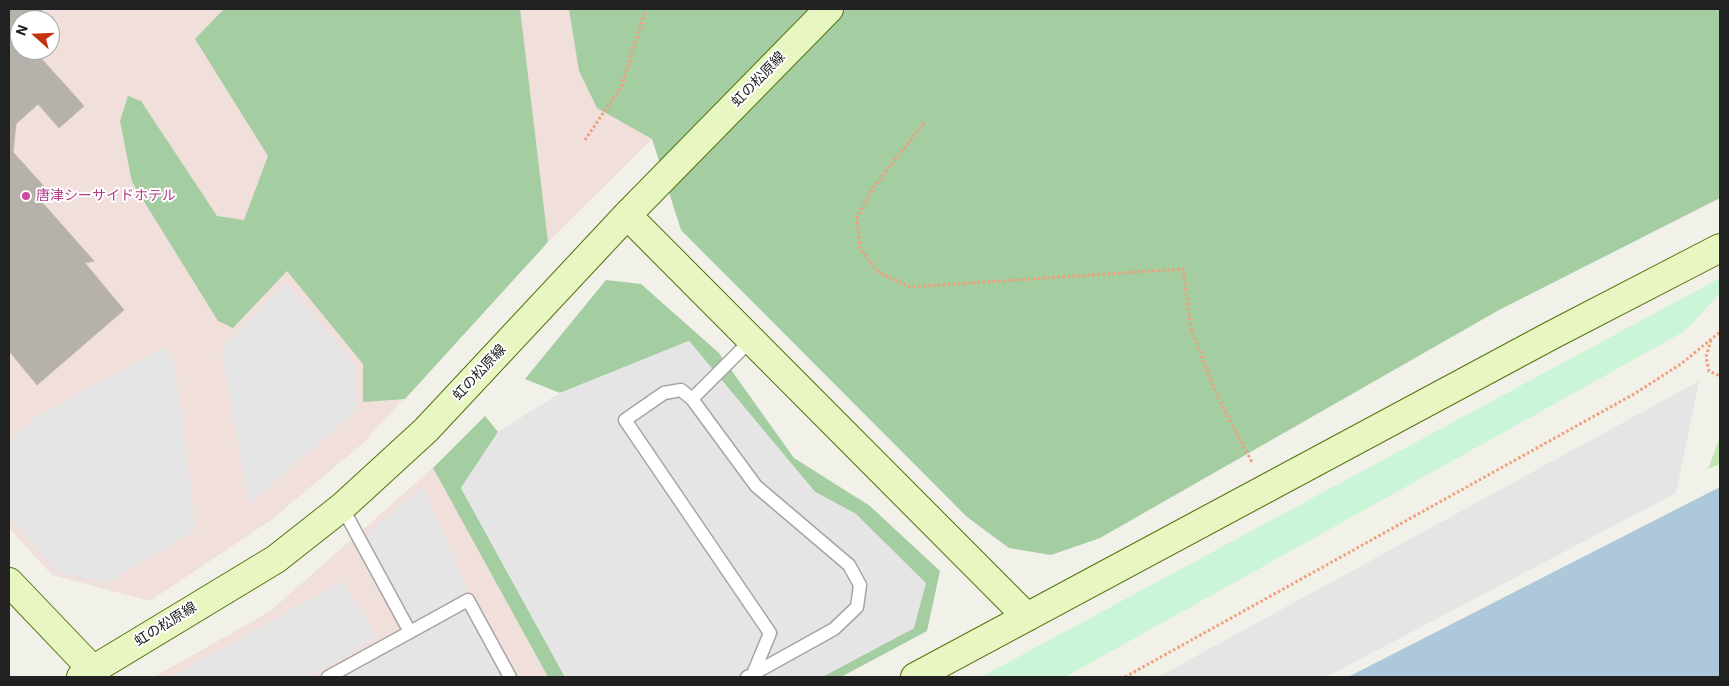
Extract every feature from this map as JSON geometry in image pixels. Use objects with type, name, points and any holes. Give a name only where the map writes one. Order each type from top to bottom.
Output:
[{"type":"street","name":"虹の松原線","points":[[87,674],[276,559],[342,507],[426,430],[627,215],[829,9]]},
{"type":"street","points":[[627,215],[1027,617]]},
{"type":"street","points":[[915,677],[1266,488],[1720,248]]},
{"type":"street","points":[[9,582],[87,674]]},
{"type":"lane","points":[[692,399],[751,340]]},
{"type":"lane","points":[[681,390],[692,399],[756,486],[849,565],[860,585],[857,606],[834,630],[752,676],[770,634],[625,420],[664,393],[681,390]]},
{"type":"lane","points":[[342,507],[410,632]]},
{"type":"lane","points":[[328,677],[468,600],[510,677]]},
{"type":"path","points":[[585,140],[622,85],[646,9]]},
{"type":"path","points":[[924,123],[874,187],[857,217],[860,248],[878,272],[910,287],[1184,269],[1191,329],[1218,398],[1266,488]]},
{"type":"path","points":[[1125,677],[1634,394],[1681,364],[1720,332]]},
{"type":"path","points":[[1711,340],[1706,357],[1709,371],[1720,376]]},
{"type":"shaded area","points":[[9,9],[582,9],[652,139],[548,242],[362,444],[271,520],[150,601],[52,575],[9,528]]},
{"type":"shaded area","points":[[285,282],[356,365],[357,410],[249,504],[221,349]]},
{"type":"shaded area","points":[[689,341],[815,492],[856,514],[926,583],[914,628],[822,677],[565,677],[461,488],[498,432],[560,393]]},
{"type":"shaded area","points":[[164,347],[175,366],[196,529],[108,583],[57,572],[9,517],[9,442],[34,418]]},
{"type":"shaded area","points":[[1699,381],[1676,493],[1326,677],[1158,677]]},
{"type":"shaded area","points":[[433,468],[548,677],[154,677],[269,612]]},
{"type":"shaded area","points":[[423,486],[468,590],[412,624],[367,534]]},
{"type":"shaded area","points":[[343,581],[377,638],[308,677],[171,677]]},
{"type":"shaded area","points":[[466,607],[504,677],[344,677]]},
{"type":"green space","points":[[224,9],[520,9],[548,242],[405,399],[363,402],[363,364],[287,271],[233,328],[218,321],[132,182],[120,121],[128,96],[141,101],[217,216],[244,220],[268,156],[195,39]]},
{"type":"green space","points":[[569,9],[1720,9],[1720,198],[1499,310],[1100,538],[1051,555],[1009,548],[967,517],[681,230],[652,139],[597,108],[579,71]]},
{"type":"green space","points":[[1720,278],[1720,293],[1685,331],[1065,677],[981,677]]},
{"type":"green space","points":[[606,280],[641,284],[719,353],[794,458],[870,506],[940,571],[927,631],[841,677],[822,677],[914,628],[856,514],[815,492],[689,341],[560,393],[525,379]]},
{"type":"green space","points":[[485,416],[498,432],[461,488],[565,677],[548,677],[433,468]]},
{"type":"green space","points":[[1720,437],[1720,464],[1708,469]]},
{"type":"water","points":[[1720,487],[1720,677],[1348,677]]},
{"type":"building","name":"唐津シーサイドホテル","points":[[9,9],[41,9],[10,10],[10,60],[43,60],[84,106],[59,128],[38,104],[16,124],[13,152],[49,192],[40,200],[94,261],[85,263],[124,310],[37,385],[9,351]]},
{"type":"place","name":"唐津シーサイドホテル","points":[[26,196]]}]
